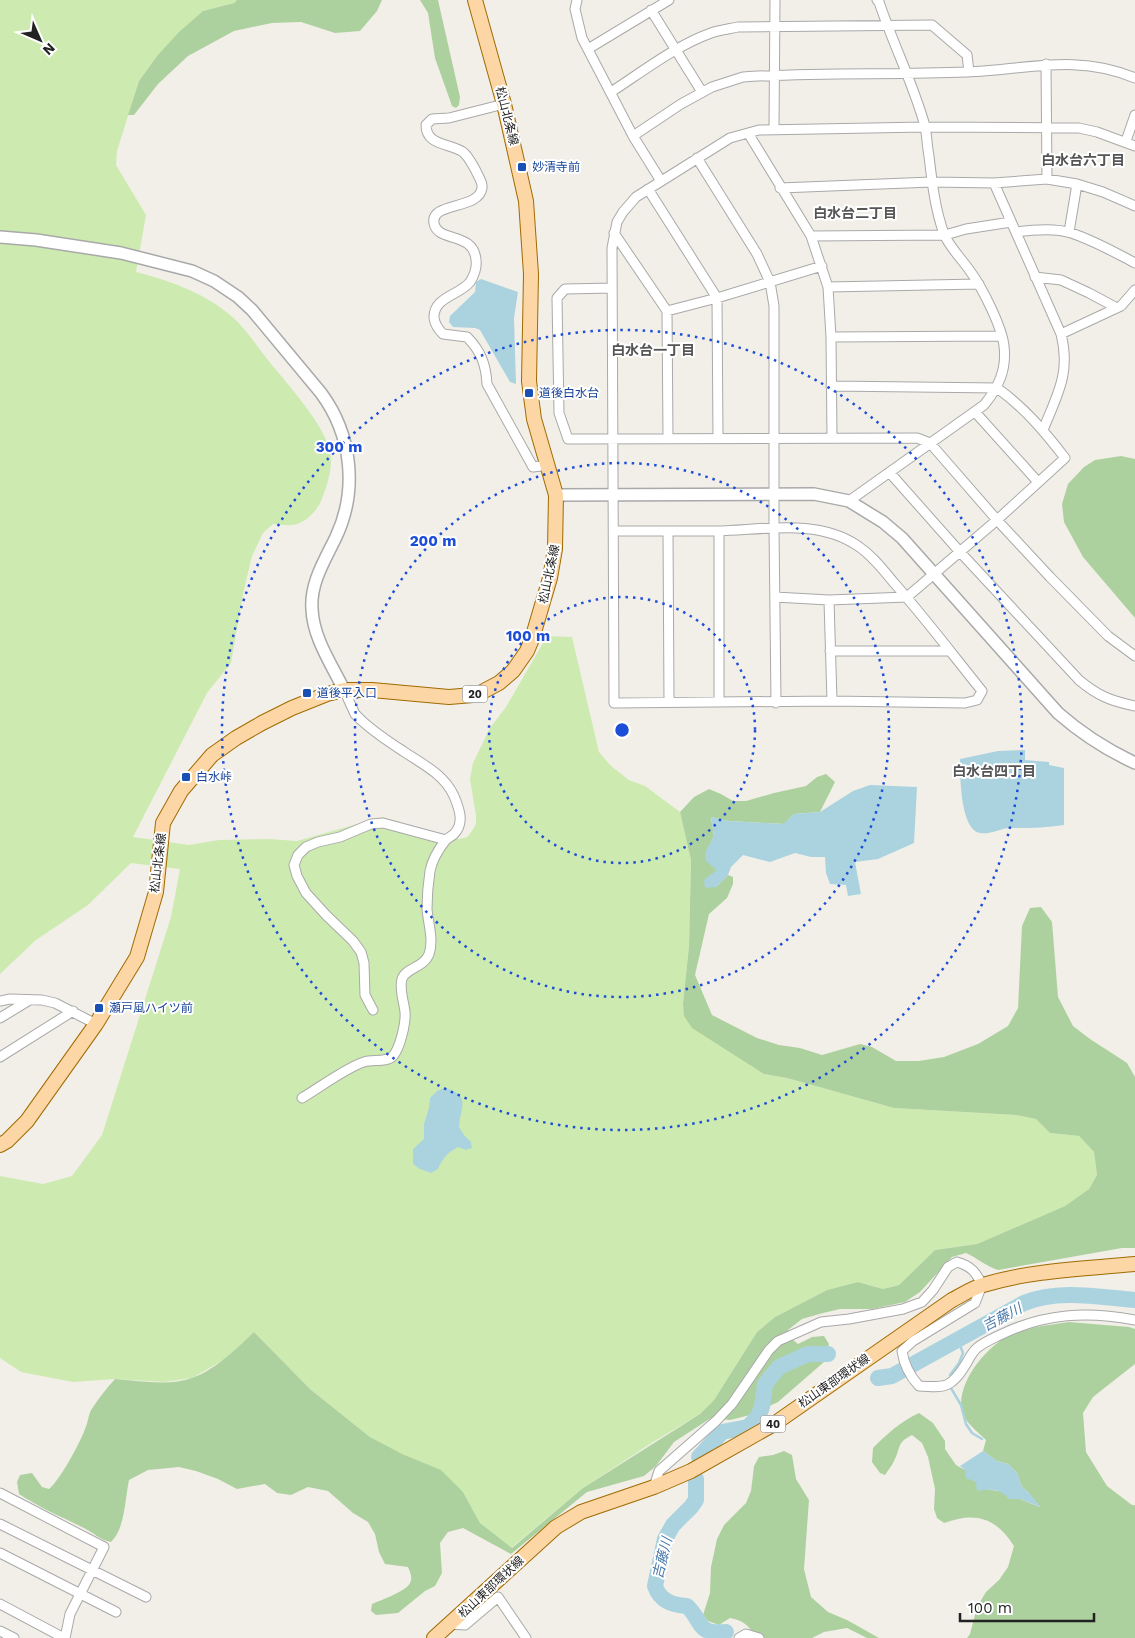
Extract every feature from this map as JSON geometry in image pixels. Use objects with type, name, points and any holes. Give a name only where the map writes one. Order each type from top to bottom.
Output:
[{"type":"main road","name":"松山北条線","points":[[0,1145],[7,1141],[27,1121],[96,1024],[137,957],[156,892],[163,823],[181,791],[212,755],[236,738],[292,708],[327,694],[344,690],[372,690],[434,697],[473,695],[490,688],[513,671],[527,651],[532,639],[550,578],[555,549],[556,495],[534,419],[529,381],[532,274],[526,201],[504,104],[475,0]]},
{"type":"main road","name":"松山東部環状線","points":[[434,1638],[556,1527],[581,1512],[654,1487],[691,1471],[774,1424],[952,1300],[982,1286],[1044,1273],[1135,1264]]},
{"type":"street","points":[[577,0],[575,9],[582,38],[633,136],[661,181]]},
{"type":"street","points":[[588,49],[669,0]]},
{"type":"street","points":[[774,128],[775,0]]},
{"type":"street","points":[[849,502],[984,405],[997,388],[1004,362],[1004,346],[988,302],[979,284],[945,236],[936,205],[925,127],[907,74],[877,0]]},
{"type":"street","points":[[651,10],[702,92]]},
{"type":"street","points":[[610,92],[676,51],[711,34],[738,27],[932,25],[967,55],[969,72]]},
{"type":"street","points":[[1046,64],[1047,179]]},
{"type":"street","points":[[633,136],[702,92],[743,76],[969,72],[1046,64],[1076,65],[1119,72],[1135,78]]},
{"type":"street","points":[[504,104],[449,118],[432,119],[426,126],[426,132],[430,138],[462,152],[470,160],[481,180],[482,189],[478,197],[445,209],[434,217],[436,230],[442,234],[467,242],[475,254],[476,261],[476,269],[470,282],[439,304],[435,310],[434,317],[436,324],[443,334],[467,337],[480,352],[486,370],[486,384],[533,467],[548,465]]},
{"type":"street","points":[[1126,141],[1135,115]]},
{"type":"street","points":[[614,530],[719,531],[801,528],[824,530],[840,536],[858,546],[872,557],[907,597],[982,691],[977,700],[965,703],[832,701],[614,703],[612,248],[617,222],[636,197],[730,138],[774,128],[1078,128],[1126,141],[1135,146]]},
{"type":"street","points":[[748,133],[811,236],[828,287],[831,337],[832,438]]},
{"type":"street","points":[[697,158],[757,254],[770,282],[774,306],[776,703]]},
{"type":"street","points":[[780,188],[932,182],[994,183],[1047,179],[1077,184],[1103,192],[1135,206]]},
{"type":"street","points":[[994,183],[1061,334],[1065,349],[1065,368],[1060,387],[1043,430]]},
{"type":"street","points":[[1069,232],[1077,184]]},
{"type":"street","points":[[648,189],[717,298],[718,438]]},
{"type":"street","points":[[811,236],[945,236],[966,229],[1011,222]]},
{"type":"street","points":[[1016,232],[1030,230],[1069,232],[1135,263]]},
{"type":"street","points":[[614,233],[667,311],[668,438]]},
{"type":"street","points":[[0,237],[36,240],[121,253],[192,271],[214,281],[238,296],[252,310],[332,407],[340,427],[349,461],[350,479],[344,515],[318,573],[313,592],[312,609],[317,633],[355,714],[402,750],[433,770],[452,793],[461,816],[459,827],[446,840],[437,853],[429,876],[427,908],[431,940],[429,954],[425,962],[418,968],[405,974],[402,979],[405,1014],[397,1049],[393,1056],[388,1059],[364,1061],[302,1098]]},
{"type":"street","points":[[667,311],[822,266]]},
{"type":"street","points":[[1035,277],[1061,280],[1117,308]]},
{"type":"street","points":[[828,287],[979,284]]},
{"type":"street","points":[[612,288],[565,289],[557,298],[559,413],[568,439],[918,438],[930,443],[1050,578],[1108,636],[1135,656]]},
{"type":"street","points":[[1061,334],[1117,308],[1135,290]]},
{"type":"street","points":[[831,337],[1001,336]]},
{"type":"street","points":[[775,598],[829,600],[907,597],[997,520],[1065,458],[1043,430],[1017,404],[997,388],[831,386]]},
{"type":"street","points":[[976,412],[1038,482]]},
{"type":"street","points":[[890,473],[960,552],[1079,680],[1093,692],[1105,698],[1135,706]]},
{"type":"street","points":[[556,495],[774,493],[814,494],[849,502],[883,522],[902,538],[1058,713],[1096,744],[1135,763]]},
{"type":"street","points":[[668,531],[669,702]]},
{"type":"street","points":[[719,531],[719,702]]},
{"type":"street","points":[[829,600],[832,701]]},
{"type":"street","points":[[830,651],[949,651]]},
{"type":"street","points":[[373,1010],[365,995],[364,963],[361,952],[353,941],[306,893],[296,876],[294,865],[298,855],[306,847],[318,842],[340,837],[371,824],[383,822],[446,840]]},
{"type":"street","points":[[0,1001],[10,999],[42,1000],[56,1003],[96,1024]]},
{"type":"street","points":[[0,1018],[29,1000]]},
{"type":"street","points":[[0,1057],[73,1012]]},
{"type":"street","points":[[654,1487],[659,1471],[716,1421],[732,1404],[769,1350],[778,1341],[821,1322],[850,1319],[903,1309],[922,1302],[933,1290],[948,1266],[957,1262],[968,1265],[976,1272],[982,1286],[975,1303],[913,1341],[902,1351],[910,1376],[919,1386],[941,1388],[952,1382],[975,1349],[1021,1325],[1039,1319],[1076,1315],[1112,1316],[1135,1320]]},
{"type":"street","points":[[0,1494],[104,1547],[70,1614],[64,1638],[0,1604]]},
{"type":"street","points":[[0,1524],[146,1597]]},
{"type":"street","points":[[0,1553],[116,1612]]},
{"type":"street","points":[[451,1624],[465,1625],[498,1597],[526,1638]]},
{"type":"street","points":[[0,1631],[14,1638]]},
{"type":"street","points":[[739,1638],[746,1634],[758,1638]]},
{"type":"green space","points":[[0,0],[237,0],[234,3],[203,11],[157,56],[139,81],[117,151],[116,165],[146,215],[136,272],[173,283],[197,294],[219,306],[240,324],[304,404],[320,428],[330,451],[331,463],[328,481],[322,499],[314,512],[302,522],[287,525],[273,524],[263,533],[252,556],[243,594],[231,663],[207,693],[133,837],[189,845],[219,840],[269,839],[297,841],[382,817],[459,839],[467,837],[476,824],[470,779],[473,763],[490,728],[506,707],[547,636],[572,637],[599,752],[611,766],[629,780],[645,786],[680,812],[691,860],[689,946],[683,1003],[764,1074],[787,1078],[894,1108],[1016,1115],[1036,1119],[1050,1133],[1079,1136],[1094,1152],[1097,1175],[1089,1189],[1065,1206],[977,1244],[935,1250],[899,1285],[883,1289],[858,1282],[827,1290],[775,1317],[757,1332],[714,1400],[700,1414],[583,1488],[511,1548],[480,1523],[463,1492],[370,1437],[310,1389],[254,1332],[225,1359],[192,1378],[164,1382],[115,1379],[73,1382],[21,1372],[0,1358],[0,1176],[43,1184],[72,1176],[102,1135],[171,917],[180,869],[131,863],[88,905],[36,940],[0,974]]},
{"type":"green space","points":[[237,0],[382,0],[377,11],[360,31],[335,33],[301,22],[272,23],[234,31],[188,56],[158,84],[134,115],[128,115],[139,81],[157,56],[179,32],[203,11],[234,3]]},
{"type":"green space","points":[[420,0],[438,0],[460,97],[459,105],[456,108],[452,106],[435,58],[428,13]]},
{"type":"green space","points":[[1121,456],[1135,459],[1135,618],[1083,557],[1064,522],[1062,504],[1068,484],[1084,467],[1095,460]]},
{"type":"green space","points":[[826,774],[835,782],[820,812],[794,814],[784,824],[728,821],[711,817],[714,836],[706,853],[717,870],[716,887],[728,875],[733,877],[733,884],[727,898],[709,914],[695,975],[712,1015],[757,1038],[822,1055],[860,1044],[872,1047],[896,1061],[919,1061],[944,1057],[978,1044],[1008,1026],[1018,1008],[1022,926],[1030,908],[1041,907],[1052,922],[1058,997],[1073,1026],[1127,1063],[1135,1077],[1135,1248],[1122,1248],[998,1270],[966,1253],[952,1257],[920,1292],[905,1302],[872,1309],[840,1309],[802,1319],[788,1330],[792,1339],[798,1344],[812,1337],[824,1336],[829,1344],[824,1362],[778,1402],[750,1415],[730,1420],[711,1418],[674,1442],[656,1466],[644,1476],[587,1492],[511,1554],[463,1528],[448,1532],[440,1543],[442,1573],[435,1586],[425,1591],[398,1613],[376,1615],[371,1611],[372,1604],[408,1586],[411,1575],[408,1567],[385,1564],[379,1552],[375,1534],[368,1522],[353,1513],[328,1491],[308,1487],[291,1495],[277,1493],[265,1484],[237,1489],[218,1479],[179,1467],[148,1470],[129,1480],[122,1522],[111,1542],[100,1538],[19,1494],[17,1482],[20,1475],[32,1473],[42,1487],[49,1489],[54,1484],[79,1443],[91,1410],[115,1379],[144,1382],[174,1382],[192,1378],[209,1370],[254,1332],[310,1389],[370,1437],[402,1454],[441,1470],[463,1492],[480,1523],[512,1548],[583,1488],[700,1414],[714,1400],[757,1332],[775,1317],[827,1290],[858,1282],[883,1289],[899,1285],[935,1250],[977,1244],[1065,1206],[1089,1189],[1097,1175],[1094,1152],[1079,1136],[1050,1133],[1036,1119],[1016,1115],[894,1108],[787,1078],[764,1074],[692,1028],[684,1016],[683,1003],[689,946],[691,860],[680,812],[694,797],[709,789],[733,801],[746,801],[806,786],[817,777]]},
{"type":"green space","points":[[1069,1322],[1135,1329],[1135,1364],[1093,1397],[1083,1413],[1086,1452],[1107,1486],[1132,1505],[1135,1505],[1135,1638],[967,1638],[970,1634],[977,1607],[986,1592],[999,1580],[1008,1567],[1014,1546],[1000,1529],[984,1520],[966,1518],[944,1523],[937,1518],[934,1509],[935,1489],[928,1457],[922,1443],[912,1435],[901,1443],[893,1463],[885,1475],[880,1473],[872,1462],[873,1448],[894,1428],[919,1413],[933,1423],[945,1441],[945,1449],[956,1465],[965,1470],[976,1482],[986,1489],[1004,1492],[1009,1499],[1020,1499],[1040,1507],[1022,1487],[1017,1473],[1008,1464],[997,1461],[983,1451],[986,1440],[965,1418],[961,1403],[967,1380],[982,1358],[1000,1341],[1023,1330]]},
{"type":"green space","points":[[784,1451],[792,1455],[796,1479],[809,1500],[804,1569],[811,1597],[828,1612],[847,1620],[879,1638],[867,1638],[847,1628],[824,1632],[812,1638],[755,1638],[746,1624],[738,1620],[730,1618],[719,1625],[708,1621],[703,1615],[710,1593],[711,1567],[717,1539],[724,1525],[746,1503],[751,1491],[754,1466],[759,1457]]},
{"type":"water","points":[[481,279],[518,292],[514,318],[516,384],[510,382],[480,330],[453,327],[449,322],[450,316],[475,292],[476,282]]},
{"type":"water","points":[[1025,750],[1025,760],[1049,762],[1049,765],[1064,768],[1064,825],[1007,828],[984,833],[973,830],[968,822],[962,800],[960,759],[998,751]]},
{"type":"water","points":[[870,785],[917,787],[914,843],[878,859],[855,862],[861,894],[848,896],[846,885],[830,884],[826,873],[825,857],[811,857],[795,853],[770,862],[743,855],[716,887],[705,888],[704,880],[717,870],[706,861],[705,853],[714,836],[711,817],[728,821],[783,824],[794,814],[820,812],[853,791]]},
{"type":"water","points":[[445,1088],[453,1091],[462,1099],[459,1127],[471,1142],[472,1148],[466,1150],[458,1147],[454,1149],[441,1162],[438,1169],[431,1173],[413,1164],[413,1149],[424,1139],[424,1124],[430,1098],[437,1091]]},
{"type":"water","points":[[983,1451],[997,1461],[1008,1464],[1017,1473],[1022,1487],[1041,1507],[1020,1499],[1009,1499],[999,1491],[977,1491],[976,1482],[966,1478],[965,1470],[960,1466]]},
{"type":"waterway","name":"吉藤川","points":[[878,1378],[892,1376],[1024,1303],[1037,1299],[1051,1296],[1079,1295],[1135,1300]]},
{"type":"waterway","points":[[950,1375],[959,1363],[963,1353],[958,1340]]},
{"type":"waterway","name":"吉藤川","points":[[699,1457],[722,1432],[748,1427],[758,1417],[762,1407],[765,1384],[779,1367],[808,1354],[828,1354]]},
{"type":"waterway","points":[[951,1388],[961,1405],[966,1424],[972,1433],[982,1439]]},
{"type":"waterway","name":"吉藤川","points":[[696,1479],[696,1500],[673,1525],[665,1539],[655,1586],[663,1599],[676,1605],[687,1606],[705,1629],[726,1632]]},
{"type":"place","name":"妙清寺前","points":[[522,167]]},
{"type":"place","name":"道後白水台","points":[[529,393]]},
{"type":"place","name":"道後平入口","points":[[307,693]]},
{"type":"place","name":"白水峠","points":[[186,777]]},
{"type":"place","name":"瀬戸風ハイツ前","points":[[99,1008]]},
{"type":"district","name":"白水台六丁目","points":[[1083,160]]},
{"type":"district","name":"白水台二丁目","points":[[855,213]]},
{"type":"district","name":"白水台一丁目","points":[[653,350]]},
{"type":"district","name":"白水台四丁目","points":[[994,771]]}]
